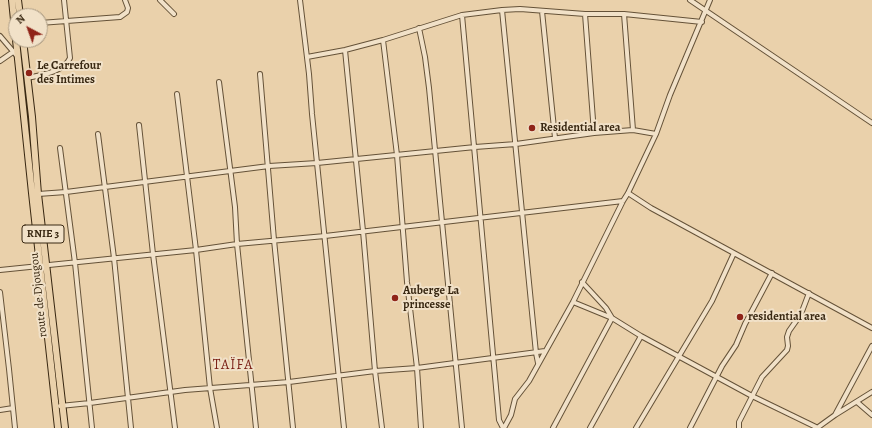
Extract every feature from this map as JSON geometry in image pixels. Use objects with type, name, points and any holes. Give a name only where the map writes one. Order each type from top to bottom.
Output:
[{"type":"highway","name":"route de Djougou","points":[[15,48],[58,428]]},
{"type":"highway","name":"route de Djougou","points":[[24,48],[38,194],[65,428]]},
{"type":"street","points":[[27,78],[40,76],[57,69],[69,61],[70,58],[64,0]]},
{"type":"street","points":[[48,22],[120,17],[127,12],[128,8],[125,0]]},
{"type":"street","points":[[160,0],[174,14]]},
{"type":"street","points":[[300,0],[344,428]]},
{"type":"street","points":[[690,0],[872,123]]},
{"type":"street","points":[[462,15],[499,420],[504,428],[511,415],[516,400],[529,381],[573,302],[628,193],[656,134],[670,95],[710,0]]},
{"type":"street","points":[[307,57],[345,50],[383,40],[462,15],[502,10],[520,9],[585,14],[624,14],[702,22]]},
{"type":"street","points":[[502,10],[538,363]]},
{"type":"street","points":[[542,11],[555,138]]},
{"type":"street","points":[[585,14],[594,133]]},
{"type":"street","points":[[624,14],[633,130]]},
{"type":"street","points":[[419,28],[425,57],[462,428]]},
{"type":"street","points":[[0,36],[15,54],[0,61]]},
{"type":"street","points":[[383,40],[397,155],[402,226],[417,368],[421,428]]},
{"type":"street","points":[[345,50],[375,371],[382,428]]},
{"type":"street","points":[[260,74],[269,166],[274,240],[293,428]]},
{"type":"street","points":[[219,82],[235,207],[237,244],[256,428]]},
{"type":"street","points":[[177,94],[196,250],[210,388],[217,428]]},
{"type":"street","points":[[139,125],[153,254],[176,428]]},
{"type":"street","points":[[38,194],[66,192],[269,166],[317,163],[516,144],[594,133],[633,130],[656,134]]},
{"type":"street","points":[[98,134],[114,258],[131,428]]},
{"type":"street","points":[[60,148],[75,263],[92,428]]},
{"type":"street","points":[[628,193],[651,208],[872,328]]},
{"type":"street","points":[[0,270],[196,250],[274,240],[325,236],[363,230],[623,201]]},
{"type":"street","points":[[636,428],[712,301],[734,253]]},
{"type":"street","points":[[690,428],[727,357],[736,345],[745,324],[772,273]]},
{"type":"street","points":[[582,282],[606,308],[612,318]]},
{"type":"street","points":[[0,292],[10,369],[15,428]]},
{"type":"street","points":[[738,428],[739,422],[762,377],[787,350],[787,337],[789,331],[801,314],[809,293]]},
{"type":"street","points":[[573,302],[612,318],[641,336],[809,426],[818,428],[834,415],[872,392]]},
{"type":"street","points":[[553,428],[612,318]]},
{"type":"street","points":[[590,428],[641,336]]},
{"type":"street","points":[[834,415],[872,346]]},
{"type":"street","points":[[56,406],[210,388],[251,386],[375,371],[417,368],[545,351]]},
{"type":"street","points":[[857,402],[872,415]]},
{"type":"street","points":[[0,410],[13,408]]},
{"type":"place","name":"Le Carrefour des Intimes","points":[[29,73]]},
{"type":"place","name":"Residential area","points":[[532,128]]},
{"type":"place","name":"Auberge La princesse","points":[[395,298]]},
{"type":"place","name":"residential area","points":[[740,317]]},
{"type":"district","name":"TAÏFA","points":[[233,366]]}]
